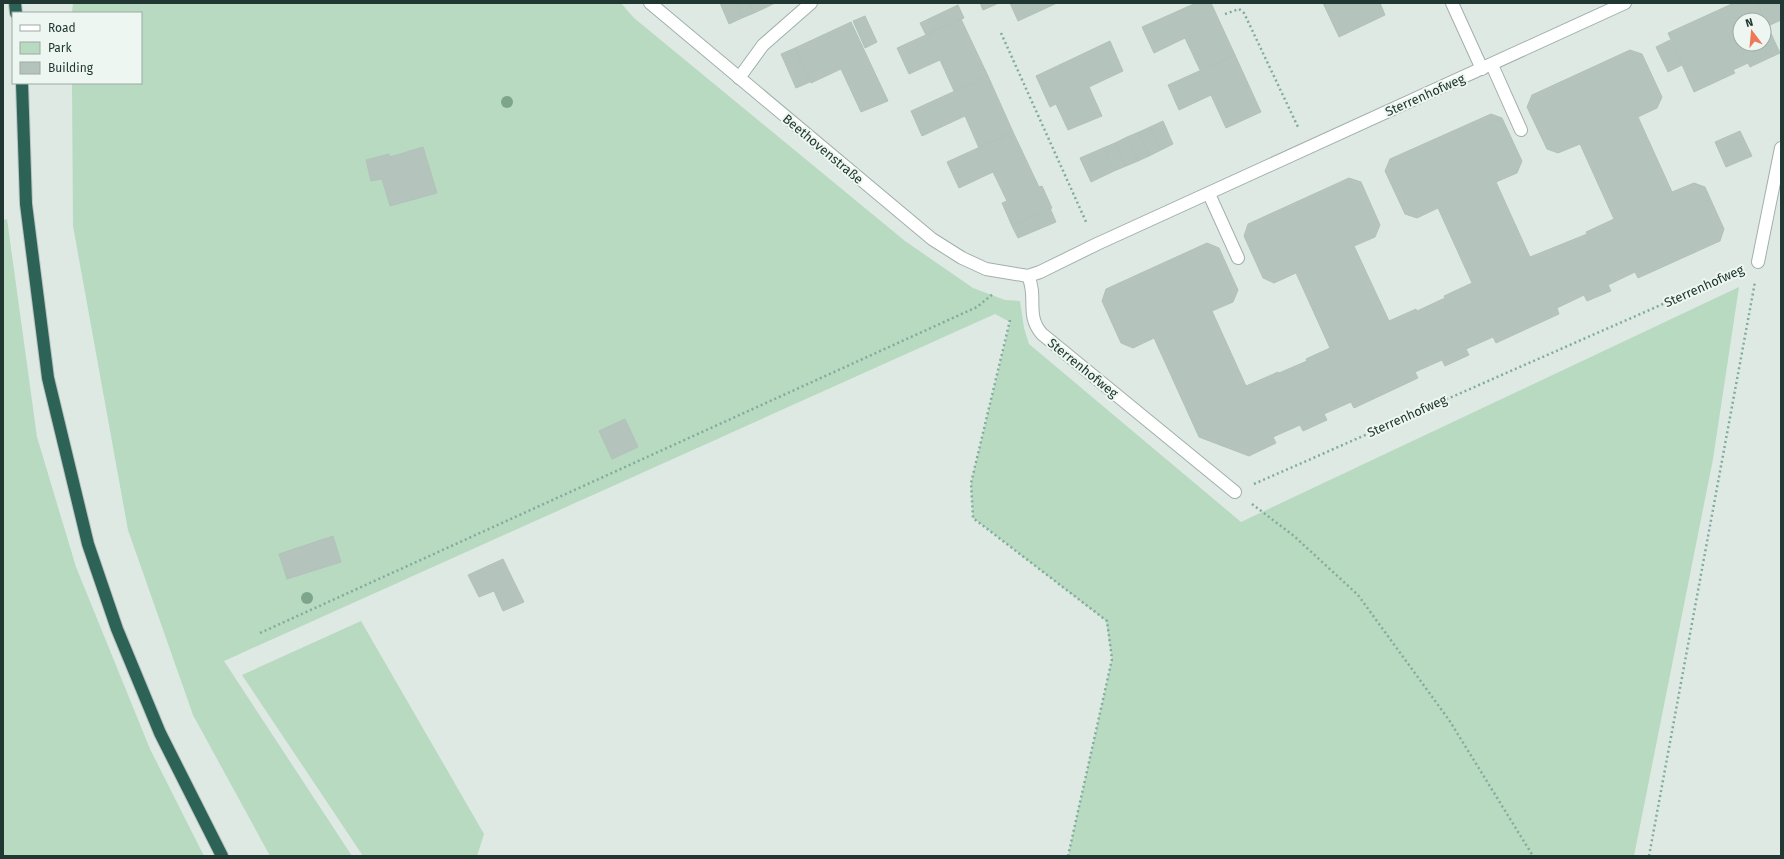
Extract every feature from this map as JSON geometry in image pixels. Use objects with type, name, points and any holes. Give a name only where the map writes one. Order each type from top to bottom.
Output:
[{"type":"highway","points":[[22,84],[26,204],[48,378],[88,544],[117,629],[160,733],[222,856]]},
{"type":"street","name":"Beethovenstraße","points":[[650,3],[932,239],[962,258],[986,269],[1009,273]]},
{"type":"street","points":[[739,78],[763,45],[811,3]]},
{"type":"street","points":[[1452,3],[1521,130]]},
{"type":"street","name":"Sterrenhofweg","points":[[1235,492],[1034,326],[1032,317],[1033,293],[1028,276],[1040,272],[1096,244],[1209,194],[1626,3]]},
{"type":"street","name":"Sterrenhofweg","points":[[1758,262],[1781,148]]},
{"type":"street","points":[[1209,194],[1238,258]]},
{"type":"street","points":[[1009,273],[1028,276]]},
{"type":"path","points":[[1225,14],[1239,9],[1244,13],[1308,148]]},
{"type":"path","points":[[1001,33],[1096,244]]},
{"type":"path","points":[[1649,856],[1758,262]]},
{"type":"path","name":"Sterrenhofweg","points":[[1235,492],[1758,262]]},
{"type":"path","points":[[260,633],[977,307],[991,296],[1009,273]]},
{"type":"path","points":[[1010,315],[1010,322],[971,483],[973,518],[1107,621],[1112,659],[1068,856]]},
{"type":"path","points":[[1235,492],[1294,536],[1358,595],[1449,720],[1533,856]]},
{"type":"green space","points":[[73,3],[621,3],[634,18],[905,241],[973,288],[1005,300],[1020,301],[1024,328],[1029,344],[1241,522],[1739,287],[1713,459],[1634,856],[1068,856],[1112,659],[1106,621],[973,518],[971,483],[1010,322],[995,314],[224,661],[352,856],[270,856],[193,715],[128,530],[73,226],[72,84],[142,84],[142,12],[72,12]]},
{"type":"green space","points":[[7,219],[37,437],[76,567],[150,749],[204,856],[3,856],[3,220]]},
{"type":"green space","points":[[361,621],[484,834],[477,856],[363,856],[242,675]]},
{"type":"building","points":[[720,3],[735,3],[742,18],[729,24]]},
{"type":"building","points":[[735,3],[749,3],[754,13],[742,18]]},
{"type":"building","points":[[749,3],[763,3],[765,8],[754,13]]},
{"type":"building","points":[[763,3],[775,3],[765,8]]},
{"type":"building","points":[[980,3],[999,3],[983,10]]},
{"type":"building","points":[[1010,3],[1057,3],[1018,21]]},
{"type":"building","points":[[1196,3],[1211,3],[1235,55],[1200,70],[1185,38],[1154,53],[1142,27]]},
{"type":"building","points":[[1323,3],[1380,3],[1385,15],[1339,37]]},
{"type":"building","points":[[1734,3],[1757,3],[1761,12],[1732,12],[1732,52],[1772,52],[1772,36],[1780,53],[1750,67],[1748,63],[1733,70],[1735,73],[1694,92],[1668,33]]},
{"type":"building","points":[[1757,3],[1781,3],[1781,20],[1772,24],[1772,12],[1761,12]]},
{"type":"building","points":[[958,5],[964,18],[926,35],[920,23]]},
{"type":"building","points":[[865,16],[877,42],[865,48],[853,21]]},
{"type":"building","points":[[961,19],[988,76],[954,91],[940,60],[909,74],[897,48]]},
{"type":"building","points":[[851,22],[888,101],[861,112],[841,69],[811,83],[795,48]]},
{"type":"building","points":[[1670,40],[1682,65],[1668,72],[1656,47]]},
{"type":"building","points":[[1110,41],[1123,71],[1089,87],[1102,116],[1068,130],[1056,104],[1050,107],[1036,76]]},
{"type":"building","points":[[795,48],[810,82],[796,88],[781,54]]},
{"type":"building","points":[[1630,50],[1642,54],[1662,97],[1657,108],[1638,117],[1672,192],[1694,183],[1705,187],[1724,229],[1720,241],[1638,278],[1635,272],[1608,285],[1611,291],[1587,301],[1584,295],[1557,308],[1559,314],[1496,343],[1493,337],[1466,349],[1469,355],[1445,366],[1442,360],[1415,372],[1418,378],[1354,408],[1351,402],[1324,414],[1327,420],[1303,431],[1300,425],[1273,437],[1276,443],[1249,456],[1199,437],[1154,338],[1133,348],[1121,343],[1102,301],[1106,289],[1207,243],[1219,248],[1238,290],[1233,302],[1212,311],[1246,386],[1307,361],[1306,359],[1330,348],[1296,273],[1274,283],[1263,278],[1244,236],[1248,224],[1349,178],[1361,182],[1380,225],[1375,237],[1354,246],[1389,321],[1416,309],[1417,311],[1472,283],[1438,208],[1417,218],[1405,214],[1385,171],[1390,159],[1491,114],[1502,118],[1522,161],[1517,173],[1496,182],[1530,257],[1587,234],[1586,232],[1614,219],[1580,144],[1558,153],[1547,149],[1527,107],[1532,95]]},
{"type":"building","points":[[1235,55],[1261,112],[1226,128],[1211,95],[1179,110],[1168,85]]},
{"type":"building","points":[[988,76],[1013,132],[979,148],[965,116],[922,136],[911,111]]},
{"type":"building","points":[[1163,121],[1173,144],[1161,150],[1150,127]]},
{"type":"building","points":[[1150,127],[1161,150],[1149,156],[1139,132]]},
{"type":"building","points":[[1740,131],[1752,156],[1726,167],[1715,142]]},
{"type":"building","points":[[1013,132],[1039,187],[1042,186],[1052,208],[1012,226],[1002,203],[1007,201],[993,172],[959,188],[947,162]]},
{"type":"building","points":[[1139,132],[1149,156],[1138,161],[1127,137]]},
{"type":"building","points":[[1127,137],[1138,161],[1126,166],[1115,143]]},
{"type":"building","points":[[1115,143],[1126,166],[1114,171],[1103,148]]},
{"type":"building","points":[[423,147],[437,193],[390,206],[382,179],[371,181],[366,160],[389,154],[390,157]]},
{"type":"building","points":[[1103,148],[1114,171],[1091,182],[1080,158]]},
{"type":"building","points":[[1050,208],[1056,222],[1018,238],[1012,226]]},
{"type":"building","points":[[625,419],[638,447],[612,459],[599,431]]},
{"type":"building","points":[[333,536],[341,562],[287,579],[279,554]]},
{"type":"building","points":[[503,559],[524,602],[503,611],[494,591],[479,597],[468,575]]}]
